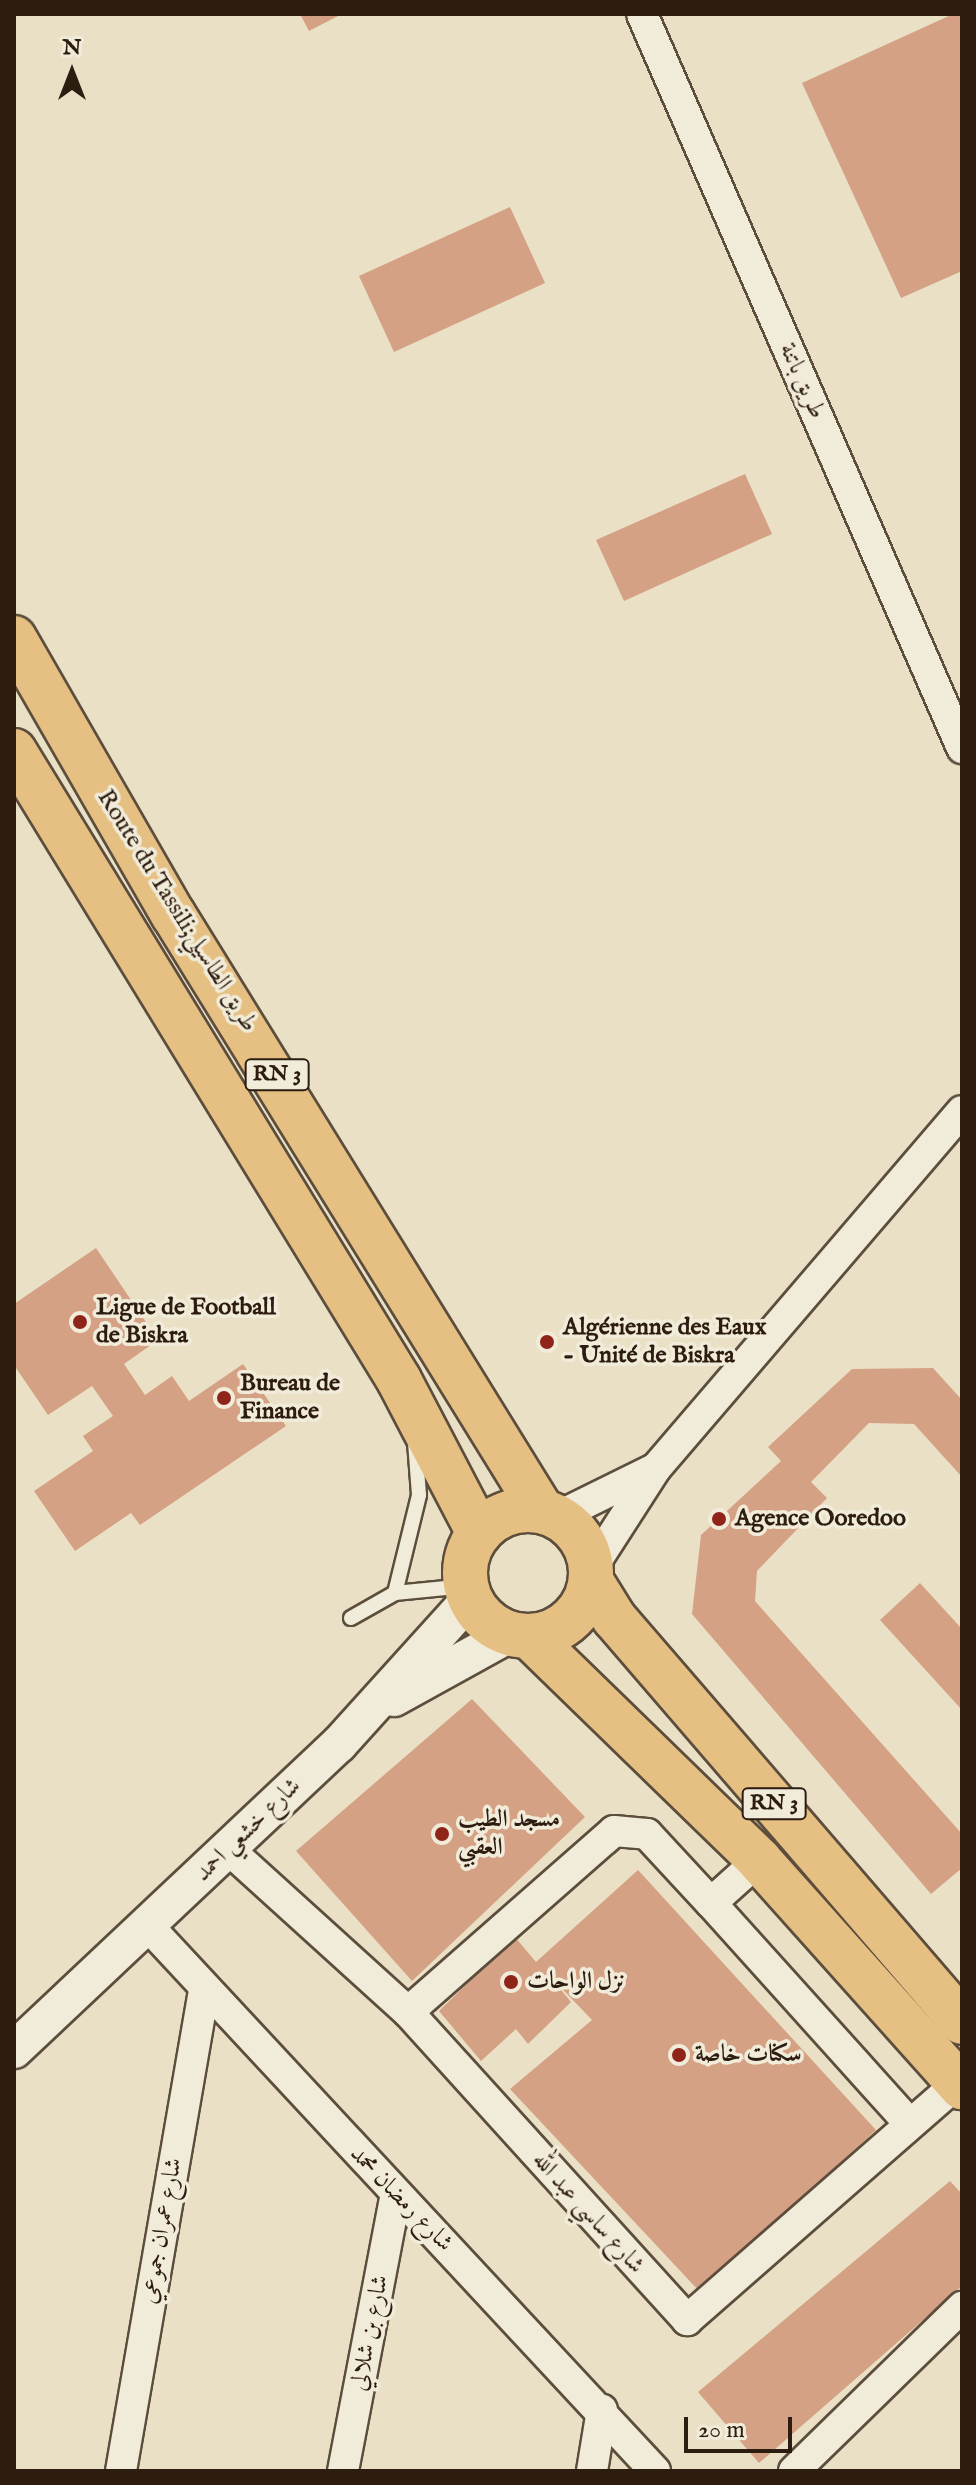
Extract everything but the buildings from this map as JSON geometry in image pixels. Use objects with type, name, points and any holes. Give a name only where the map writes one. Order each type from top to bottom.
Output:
[{"type":"main road","name":"Route du Tassili;طريق الطاسيلي","points":[[14,638],[173,914],[257,1041],[550,1514]]},
{"type":"main road","name":"RN 3","points":[[14,751],[232,1114],[399,1380],[479,1533]]},
{"type":"main road","points":[[207,1073],[222,1053],[257,1041]]},
{"type":"main road","points":[[232,1114],[255,1107],[280,1081]]},
{"type":"main road","points":[[508,1514],[550,1514],[582,1540],[592,1573],[577,1614],[520,1636],[468,1592],[469,1549],[479,1533],[508,1514]]},
{"type":"main road","name":"RN 3","points":[[592,1573],[629,1636],[962,2022]]},
{"type":"main road","name":"RN 3","points":[[520,1636],[759,1860],[960,2083]]},
{"type":"street","name":"طريق باتنة","points":[[642,14],[962,748]]},
{"type":"street","points":[[592,1573],[656,1468],[962,1111]]},
{"type":"street","points":[[550,1514],[656,1468]]},
{"type":"street","name":"شارع خشعي احمد","points":[[14,2050],[149,1927],[227,1848],[372,1711],[468,1592]]},
{"type":"street","points":[[372,1711],[520,1636]]},
{"type":"street","points":[[408,2012],[614,1831],[647,1834],[909,2123]]},
{"type":"street","name":"شارع ساسي عبد الله","points":[[227,1848],[408,2012],[687,2320],[909,2123],[960,2083]]},
{"type":"street","points":[[711,1903],[759,1860]]},
{"type":"street","name":"شارع رمضان محمد","points":[[149,1927],[204,1992],[602,2410],[655,2471]]},
{"type":"street","name":"شارع عمران جموعي","points":[[121,2471],[204,1992]]},
{"type":"street","name":"شارع بن شلالي","points":[[343,2471],[396,2194]]},
{"type":"street","points":[[794,2471],[962,2307]]},
{"type":"street","points":[[592,2471],[602,2410]]},
{"type":"lane","points":[[395,1593],[419,1495],[399,1380]]},
{"type":"lane","points":[[351,1618],[395,1593],[468,1592]]},
{"type":"place","name":"Ligue de Football de Biskra","points":[[80,1322]]},
{"type":"place","name":"Algérienne des Eaux - Unité de Biskra","points":[[547,1342]]},
{"type":"place","name":"Bureau de Finance","points":[[224,1398]]},
{"type":"place","name":"Agence Ooredoo","points":[[719,1519]]},
{"type":"place","name":"مسجد الطيب العقبي","points":[[442,1834]]},
{"type":"place","name":"نزل الواحات","points":[[511,1982]]},
{"type":"place","name":"سكنات خاصة","points":[[679,2055]]}]
